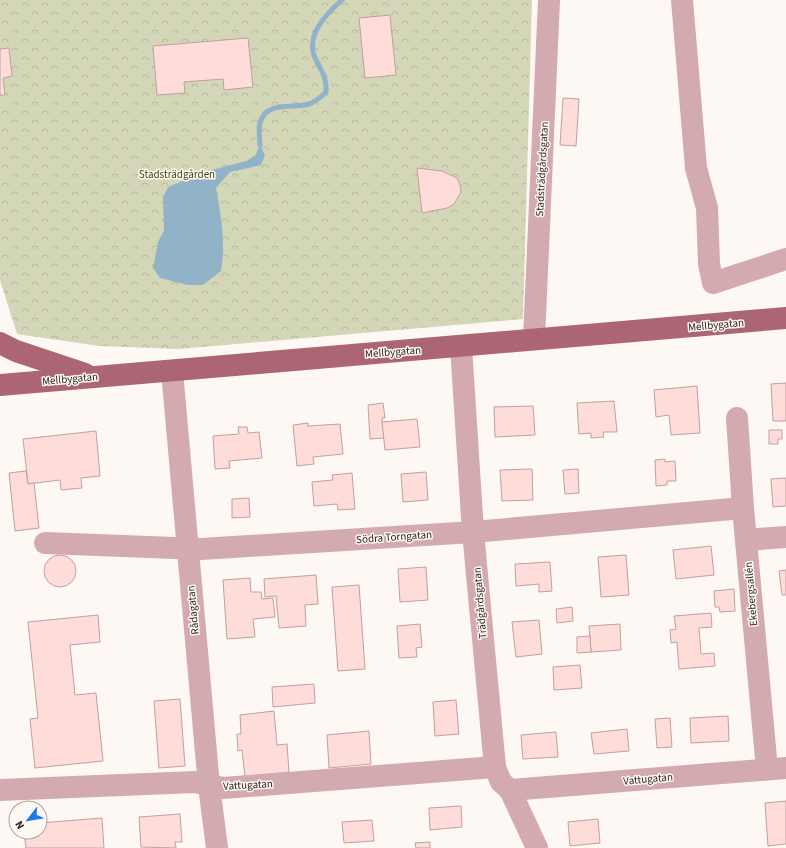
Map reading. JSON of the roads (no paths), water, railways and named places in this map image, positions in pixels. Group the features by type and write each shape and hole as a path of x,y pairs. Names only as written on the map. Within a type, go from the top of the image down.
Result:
{"main road":[{"name":"Mellbygatan","path":"0,385 786,318"},
{"path":"0,343 36,358 94,377"}],"street":[{"name":"Stadsträdgårdsgatan","path":"534,339 549,0"},
{"path":"682,0 696,168 707,208 709,264 713,283 786,259"},
{"name":"Trädgårdsgatan","path":"461,346 473,532 495,767 500,782 510,790 537,848"},
{"name":"Rådagatan","path":"172,371 209,786 217,848"},
{"name":"Ekebergsallén","path":"737,418 746,540 776,769"},
{"name":"Södra Torngatan","path":"45,543 187,549 473,532 743,508"},
{"path":"746,540 786,537"},
{"name":"Vattugatan","path":"0,790 195,782 223,788 495,767"},
{"name":"Vattugatan","path":"510,790 776,769"}],"water":[{"path":"260,145 265,155 261,165 230,172 216,188 223,240 221,271 203,285 188,285 160,278 153,268 158,242 164,230 163,197 168,187 204,172 246,161 255,156"}],"waterway":[{"path":"260,145 259,125 263,116 268,111 274,108 309,104 316,101 326,92 325,79 313,51 314,35 329,12 342,0"}],"park label":[{"name":"Stadsträdgården","path":"177,174"}]}
